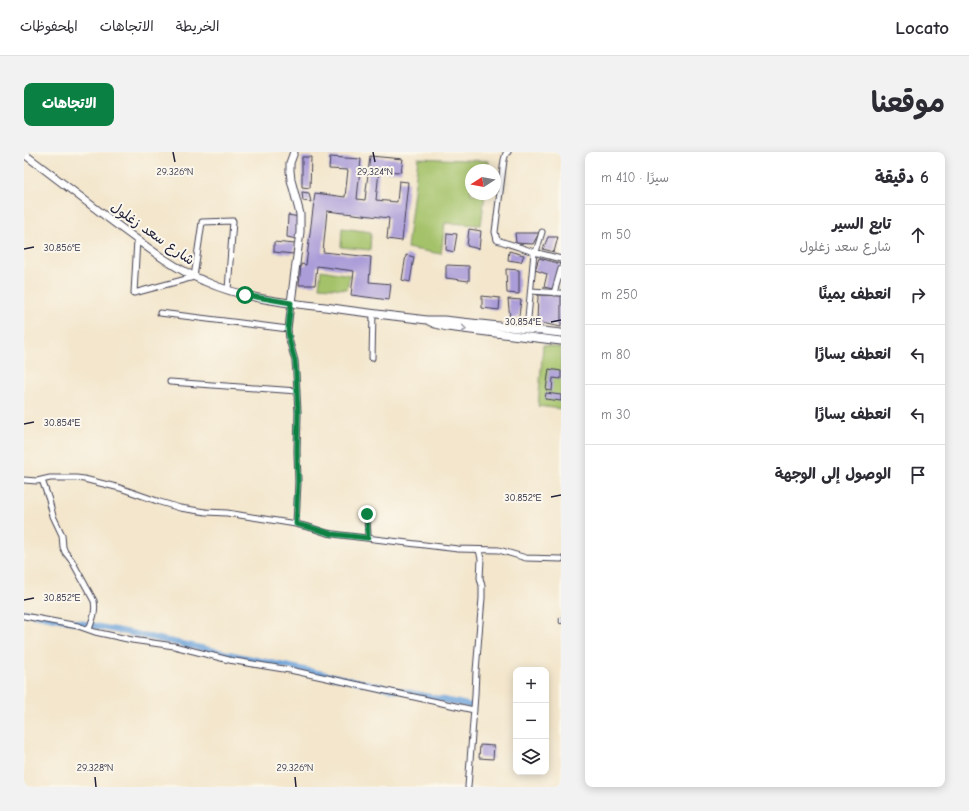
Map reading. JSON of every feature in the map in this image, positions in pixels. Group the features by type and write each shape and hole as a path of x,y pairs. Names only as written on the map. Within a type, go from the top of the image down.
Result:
{"main road":[{"path":"291,303 300,232 300,214 290,171 290,163 294,152"},
{"name":"شارع سعد زغلول","path":"24,154 137,240 172,264 194,277 228,290 245,295 291,303 427,320 444,320 561,333"},
{"name":"شارع سعد زغلول","path":"427,320 447,327 561,341"}],"street":[{"path":"508,152 506,153 504,160 496,236 497,240 561,259"},
{"path":"137,240 134,292 194,277 202,222 233,221 228,290"},
{"path":"527,329 535,252 542,232"},
{"path":"554,293 561,269"},
{"path":"531,291 561,293"},
{"path":"291,303 288,329 295,361 298,413 298,482 296,524"},
{"path":"160,313 288,329"},
{"path":"372,358 373,313"},
{"path":"170,382 297,391"},
{"path":"24,480 37,481 55,478 84,479 120,488 180,508 206,512 227,513 296,524 332,534 458,549 499,550 526,558 561,558"},
{"path":"42,480 53,516 62,534 63,547 94,601 95,607 90,628"},
{"path":"367,514 368,538"},
{"path":"468,787 482,598 480,578 481,559 479,550"},
{"path":"24,616 90,628 94,632 132,640 174,646 229,660 290,670 474,710"}],"green space":[{"path":"418,158 489,161 489,164 465,164 465,200 484,200 481,225 445,223 441,254 407,248"},
{"path":"342,228 371,232 370,250 341,247"},
{"path":"321,270 350,275 347,289 319,287"},
{"path":"543,345 561,348 561,409 538,406"}],"building":[{"path":"370,156 403,159 401,172 379,171 376,200 397,202 399,181 408,182 402,241 387,239 389,218 327,211 323,252 371,257 369,282 391,284 389,300 351,295 354,271 317,266 315,285 299,285 301,264 306,265 315,193 345,197 348,170 329,169 330,157 361,159 357,199 365,200"},
{"path":"302,157 311,157 310,188 302,187"},
{"path":"302,192 309,193 311,202 303,201"},
{"path":"288,215 299,217 297,239 287,237"},
{"path":"469,229 481,231 479,249 467,246"},
{"path":"447,233 457,234 454,252 446,250"},
{"path":"515,233 539,233 533,244 516,243"},
{"path":"548,237 558,237 554,252 543,249"},
{"path":"274,242 295,244 293,254 274,252"},
{"path":"509,251 524,255 521,262 508,260"},
{"path":"406,255 414,257 410,282 402,280"},
{"path":"539,258 561,264 553,289 544,287 547,274 535,270"},
{"path":"446,265 469,266 469,281 446,278"},
{"path":"506,269 519,270 519,294 507,293"},
{"path":"538,295 561,296 561,327 537,322"},
{"path":"482,296 500,298 499,310 482,308"},
{"path":"508,299 521,300 519,316 515,319 510,319"},
{"path":"549,369 561,371 561,379 553,378 552,391 546,390"},
{"path":"546,393 561,395 561,401 545,399"},
{"path":"480,745 494,746 493,759 479,758"}],"waterway":[{"path":"24,612 136,634 472,706"}],"route":[{"path":"245,295 291,303 288,329 295,361 298,413 298,504 296,524 332,534 368,538 367,514"}]}
